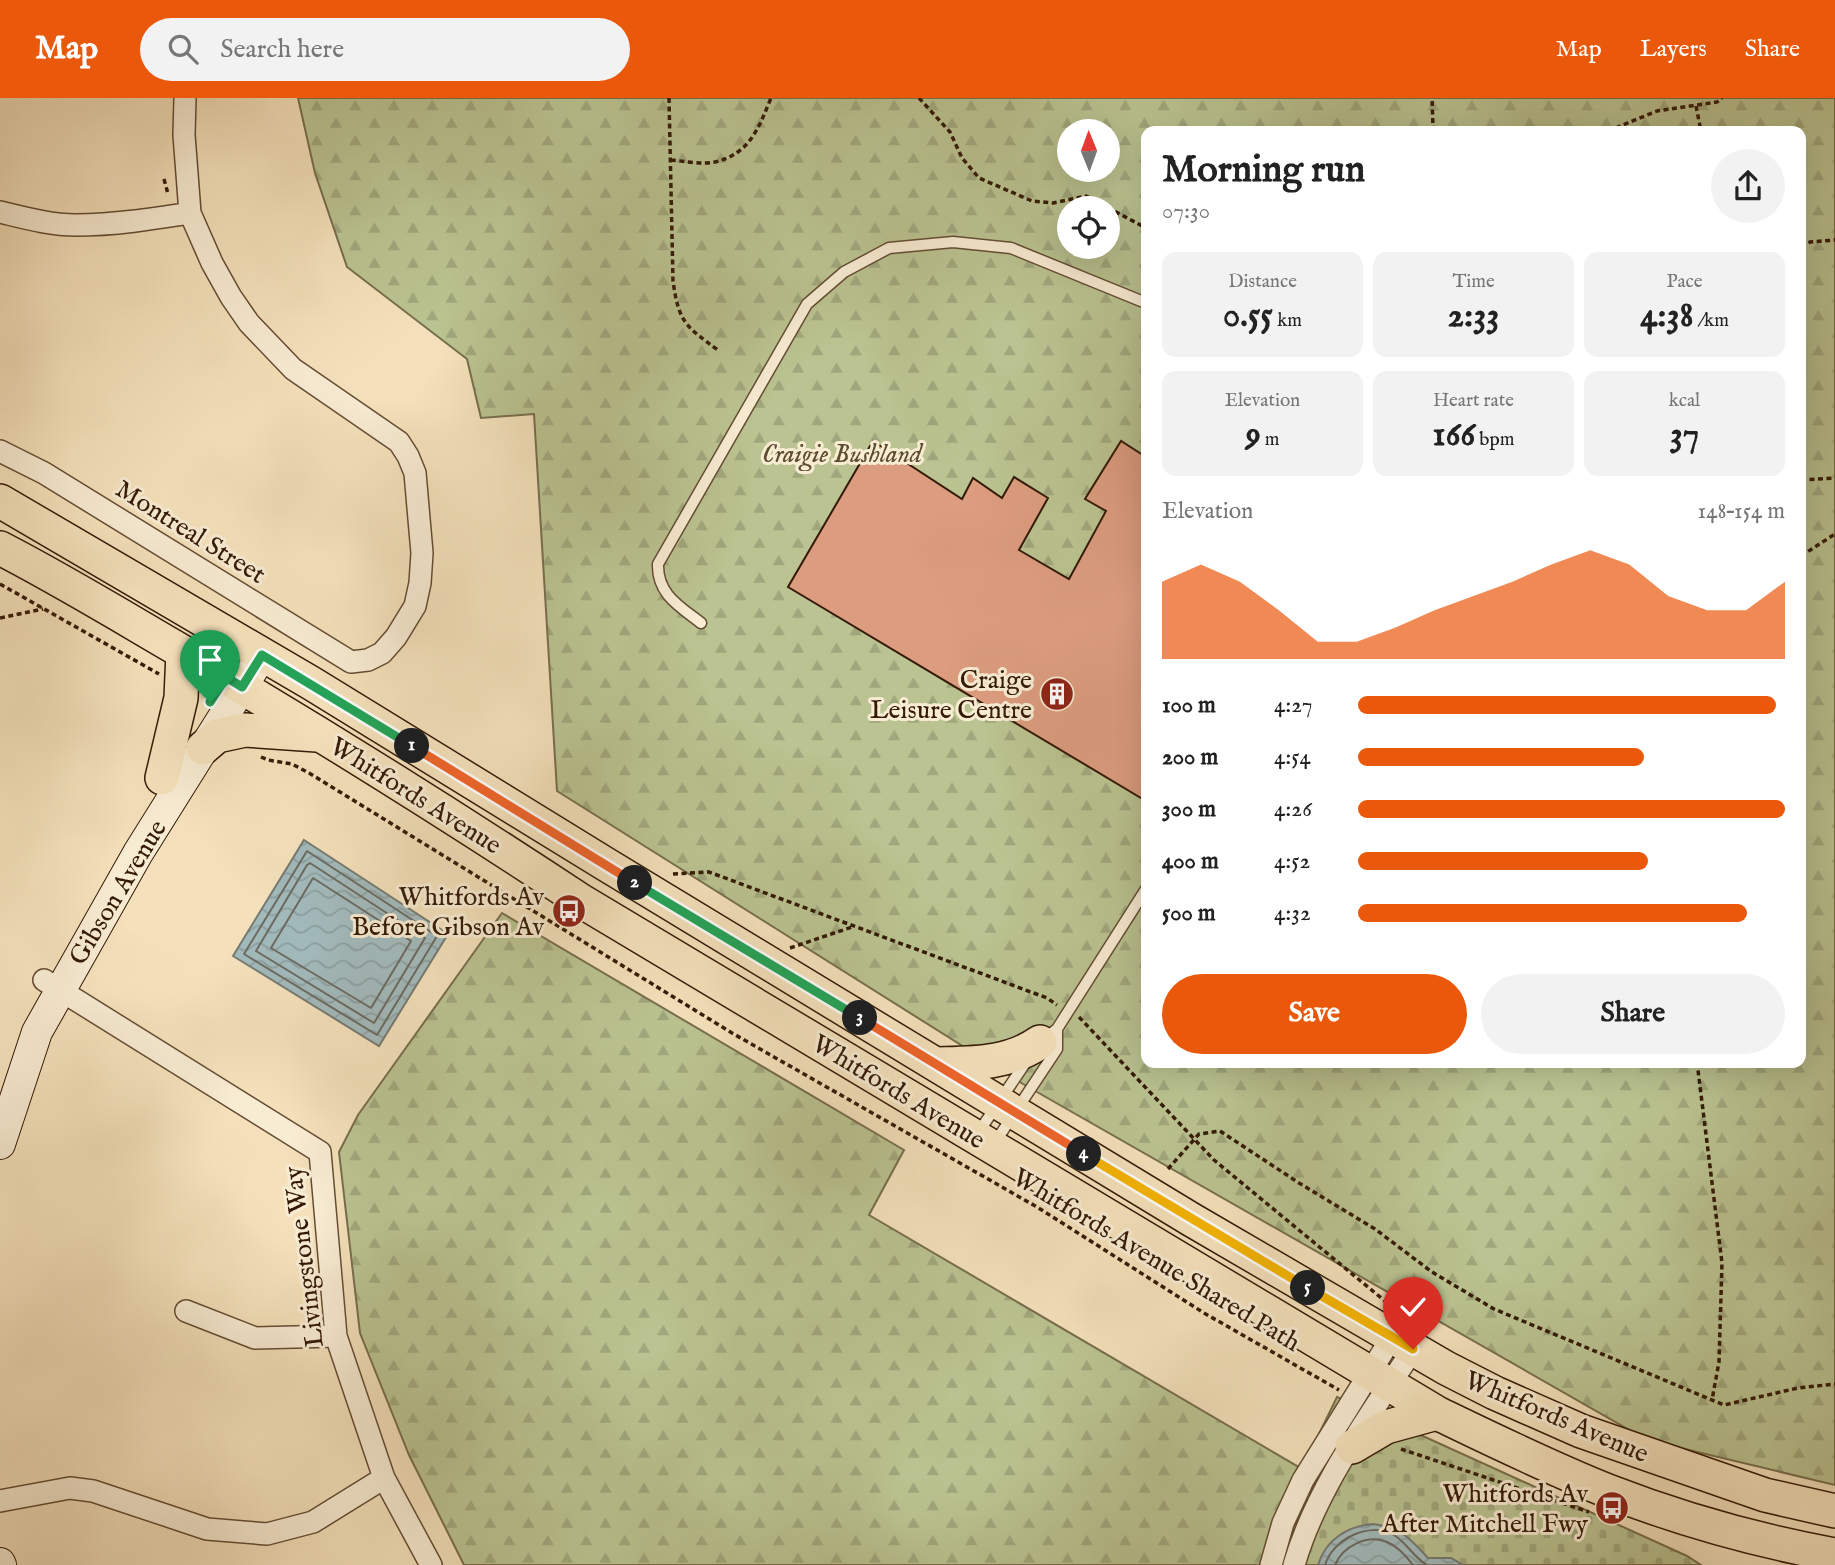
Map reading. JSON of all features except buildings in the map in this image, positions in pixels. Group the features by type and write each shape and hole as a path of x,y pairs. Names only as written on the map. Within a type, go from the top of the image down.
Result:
{"main road":[{"name":"Whitfords Avenue","path":"0,501 254,650 1192,1220 1399,1331 1495,1394 1581,1431 1765,1494 1835,1511"},
{"name":"Whitfords Avenue","path":"0,548 62,581 234,682 583,902 1437,1413 1522,1454 1609,1491 1685,1517 1835,1555"},
{"name":"Gibson Avenue","path":"0,1144 52,985 162,778 234,682 254,650"},
{"path":"162,778 181,698 183,652"},
{"name":"Gibson Avenue","path":"0,1084 26,1012 52,985 120,884 203,748 234,682"},
{"path":"203,748 217,736 245,730 323,736"},
{"path":"937,1064 985,1062 1007,1058 1027,1051 1048,1036"},
{"path":"1352,1447 1386,1427 1437,1413"}],"street":[{"path":"0,212 73,225 122,223 181,214 185,98"},
{"name":"Montreal Street","path":"0,451 44,473 351,662 368,660 382,653 396,637 415,606 422,553 415,473 408,456 399,442 293,369 249,323 181,214"},
{"name":"Livingstone Way","path":"52,985 320,1152 336,1336 384,1478 431,1565"},
{"path":"186,1311 255,1338 336,1336"},
{"path":"1294,1565 1303,1533 1324,1490 1352,1447 1399,1331"},
{"path":"1271,1565 1283,1523 1303,1480 1380,1380"},
{"path":"0,1501 70,1488 82,1489 207,1529 267,1534 313,1522 384,1478"}],"lane":[{"path":"701,623 675,603 665,591 657,580 658,564 807,304 844,272 889,248 953,242 1011,248 1141,301"},
{"path":"984,1142 1007,1108 1048,1036 1068,1011 1141,897"},
{"path":"984,1142 1007,1108 1057,1049 1048,1036"}],"path":[{"path":"669,98 673,282 676,303 686,327 719,351"},
{"path":"671,160 714,163 740,152 756,134 771,98"},
{"path":"919,98 950,132 962,158 979,178 1031,201 1053,203 1086,196 1141,225"},
{"path":"1432,98 1432,126"},
{"path":"1620,126 1657,111 1717,102 1722,98"},
{"path":"1696,105 1700,126"},
{"path":"164,179 181,214"},
{"path":"1806,245 1835,240"},
{"path":"1806,480 1835,478"},
{"path":"1806,553 1835,534"},
{"path":"0,584 156,672"},
{"path":"0,618 45,609"},
{"name":"Whitfords Avenue Shared Path","path":"268,760 292,764 309,773 732,1034 1037,1207 1203,1313 1338,1390"},
{"path":"670,873 679,876 709,872 1047,998 1078,1016 1214,1160 1399,1331"},
{"path":"787,950 853,926"},
{"path":"1698,1068 1722,1263 1719,1362 1712,1400"},
{"path":"1167,1168 1199,1134 1220,1131 1298,1183 1376,1228 1432,1272 1493,1309 1724,1405 1798,1388 1835,1384"},
{"path":"1395,1447 1599,1516"}],"green space":[{"name":"Craigie Bushland","path":"298,98 1835,98 1835,1485 1647,1440 1023,1084 557,791 534,414 481,418 467,359 347,267 315,173"},
{"path":"502,913 904,1150 869,1215 1302,1469 1262,1565 464,1565 409,1455 360,1333 339,1152 358,1115"},
{"path":"1337,1397 1687,1556 1701,1565 1262,1565 1271,1532"}],"water":[{"path":"304,840 448,934 379,1046 233,956"},
{"path":"1373,1524 1398,1531 1428,1558 1451,1558 1463,1565 1318,1565 1332,1541 1347,1531"}],"place":[{"name":"Craige Leisure Centre","path":"1057,694"},
{"name":"Whitfords Av Before Gibson Av","path":"569,911"},
{"name":"Whitfords Av After Mitchell Fwy","path":"1612,1508"}],"route":[{"path":"210,702 226,677 242,687 262,655 1192,1220 1413,1349"}]}
